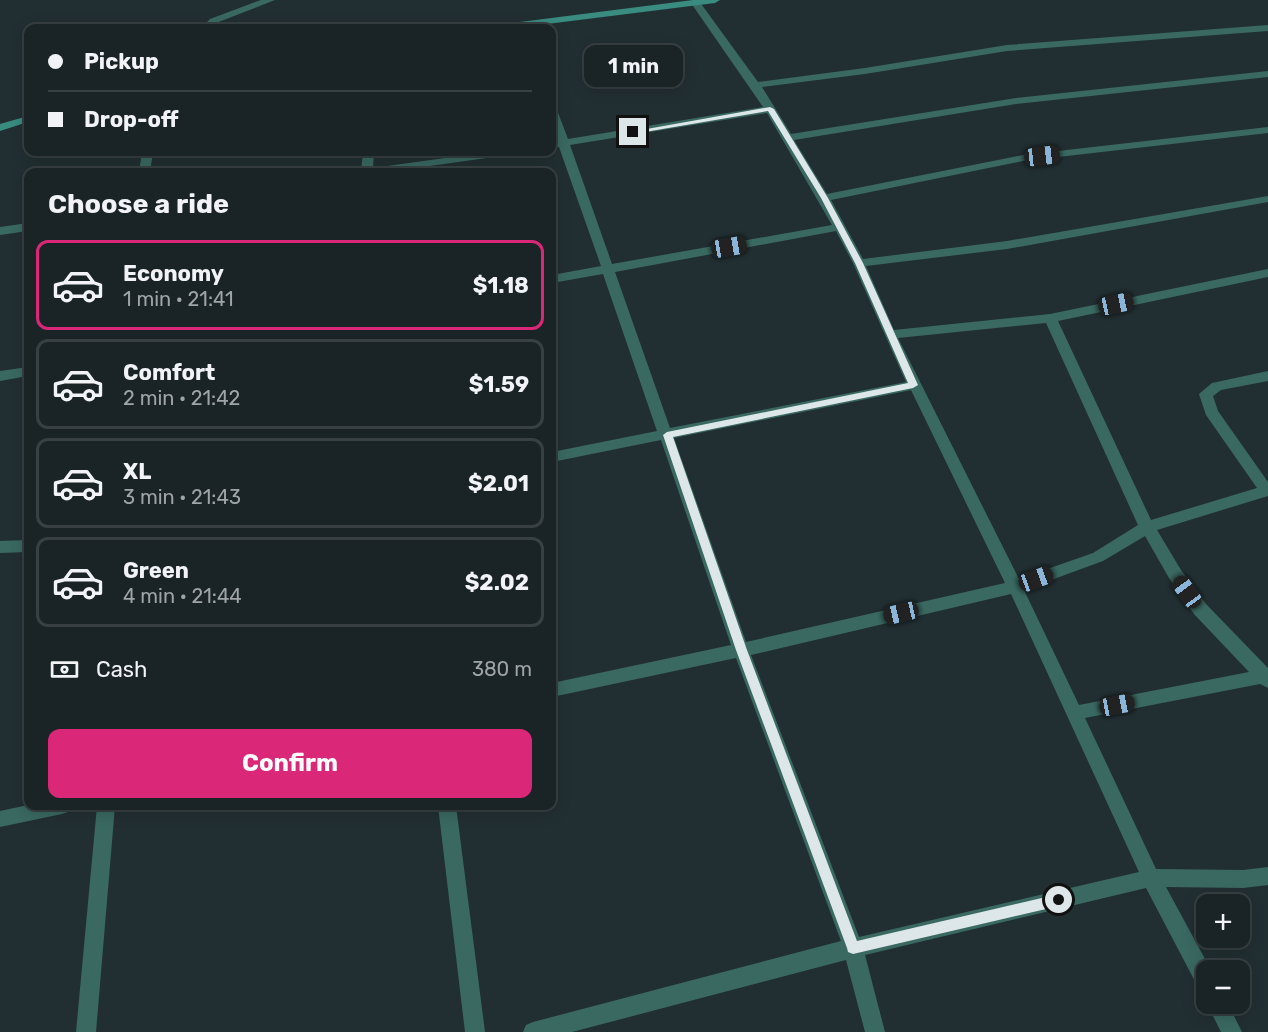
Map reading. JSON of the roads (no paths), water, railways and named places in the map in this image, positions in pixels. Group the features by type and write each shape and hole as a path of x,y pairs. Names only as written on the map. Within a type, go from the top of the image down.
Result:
{"main road":[{"path":"543,24 715,0"},
{"path":"0,128 24,120"}],"street":[{"path":"210,24 270,0"},
{"path":"696,3 755,85 825,198 859,263 913,385 1015,587 1151,878 1196,963"},
{"path":"755,85 1007,48 1268,28"},
{"path":"788,138 1016,101 1268,74"},
{"path":"770,109 558,144 609,270 741,650 853,948 875,1032"},
{"path":"825,198 1023,158 1268,130"},
{"path":"394,168 480,156"},
{"path":"859,263 1007,245 1268,199"},
{"path":"556,278 839,227"},
{"path":"0,231 24,228"},
{"path":"890,335 1050,318 1268,273"},
{"path":"1050,318 1147,527 1175,574 1200,609 1267,677"},
{"path":"0,375 24,372"},
{"path":"556,689 741,650 1015,587 1098,557 1147,527 1267,490 1211,412 1206,394 1217,386 1268,376"},
{"path":"556,456 913,385"},
{"path":"0,548 24,546"},
{"path":"1075,713 1267,677"},
{"path":"0,819 43,810"},
{"path":"86,1032 106,810"},
{"path":"448,810 476,1032"},
{"path":"533,1032 853,948 1151,878 1243,879 1268,876"},
{"path":"1222,1014 1232,1032"}]}
